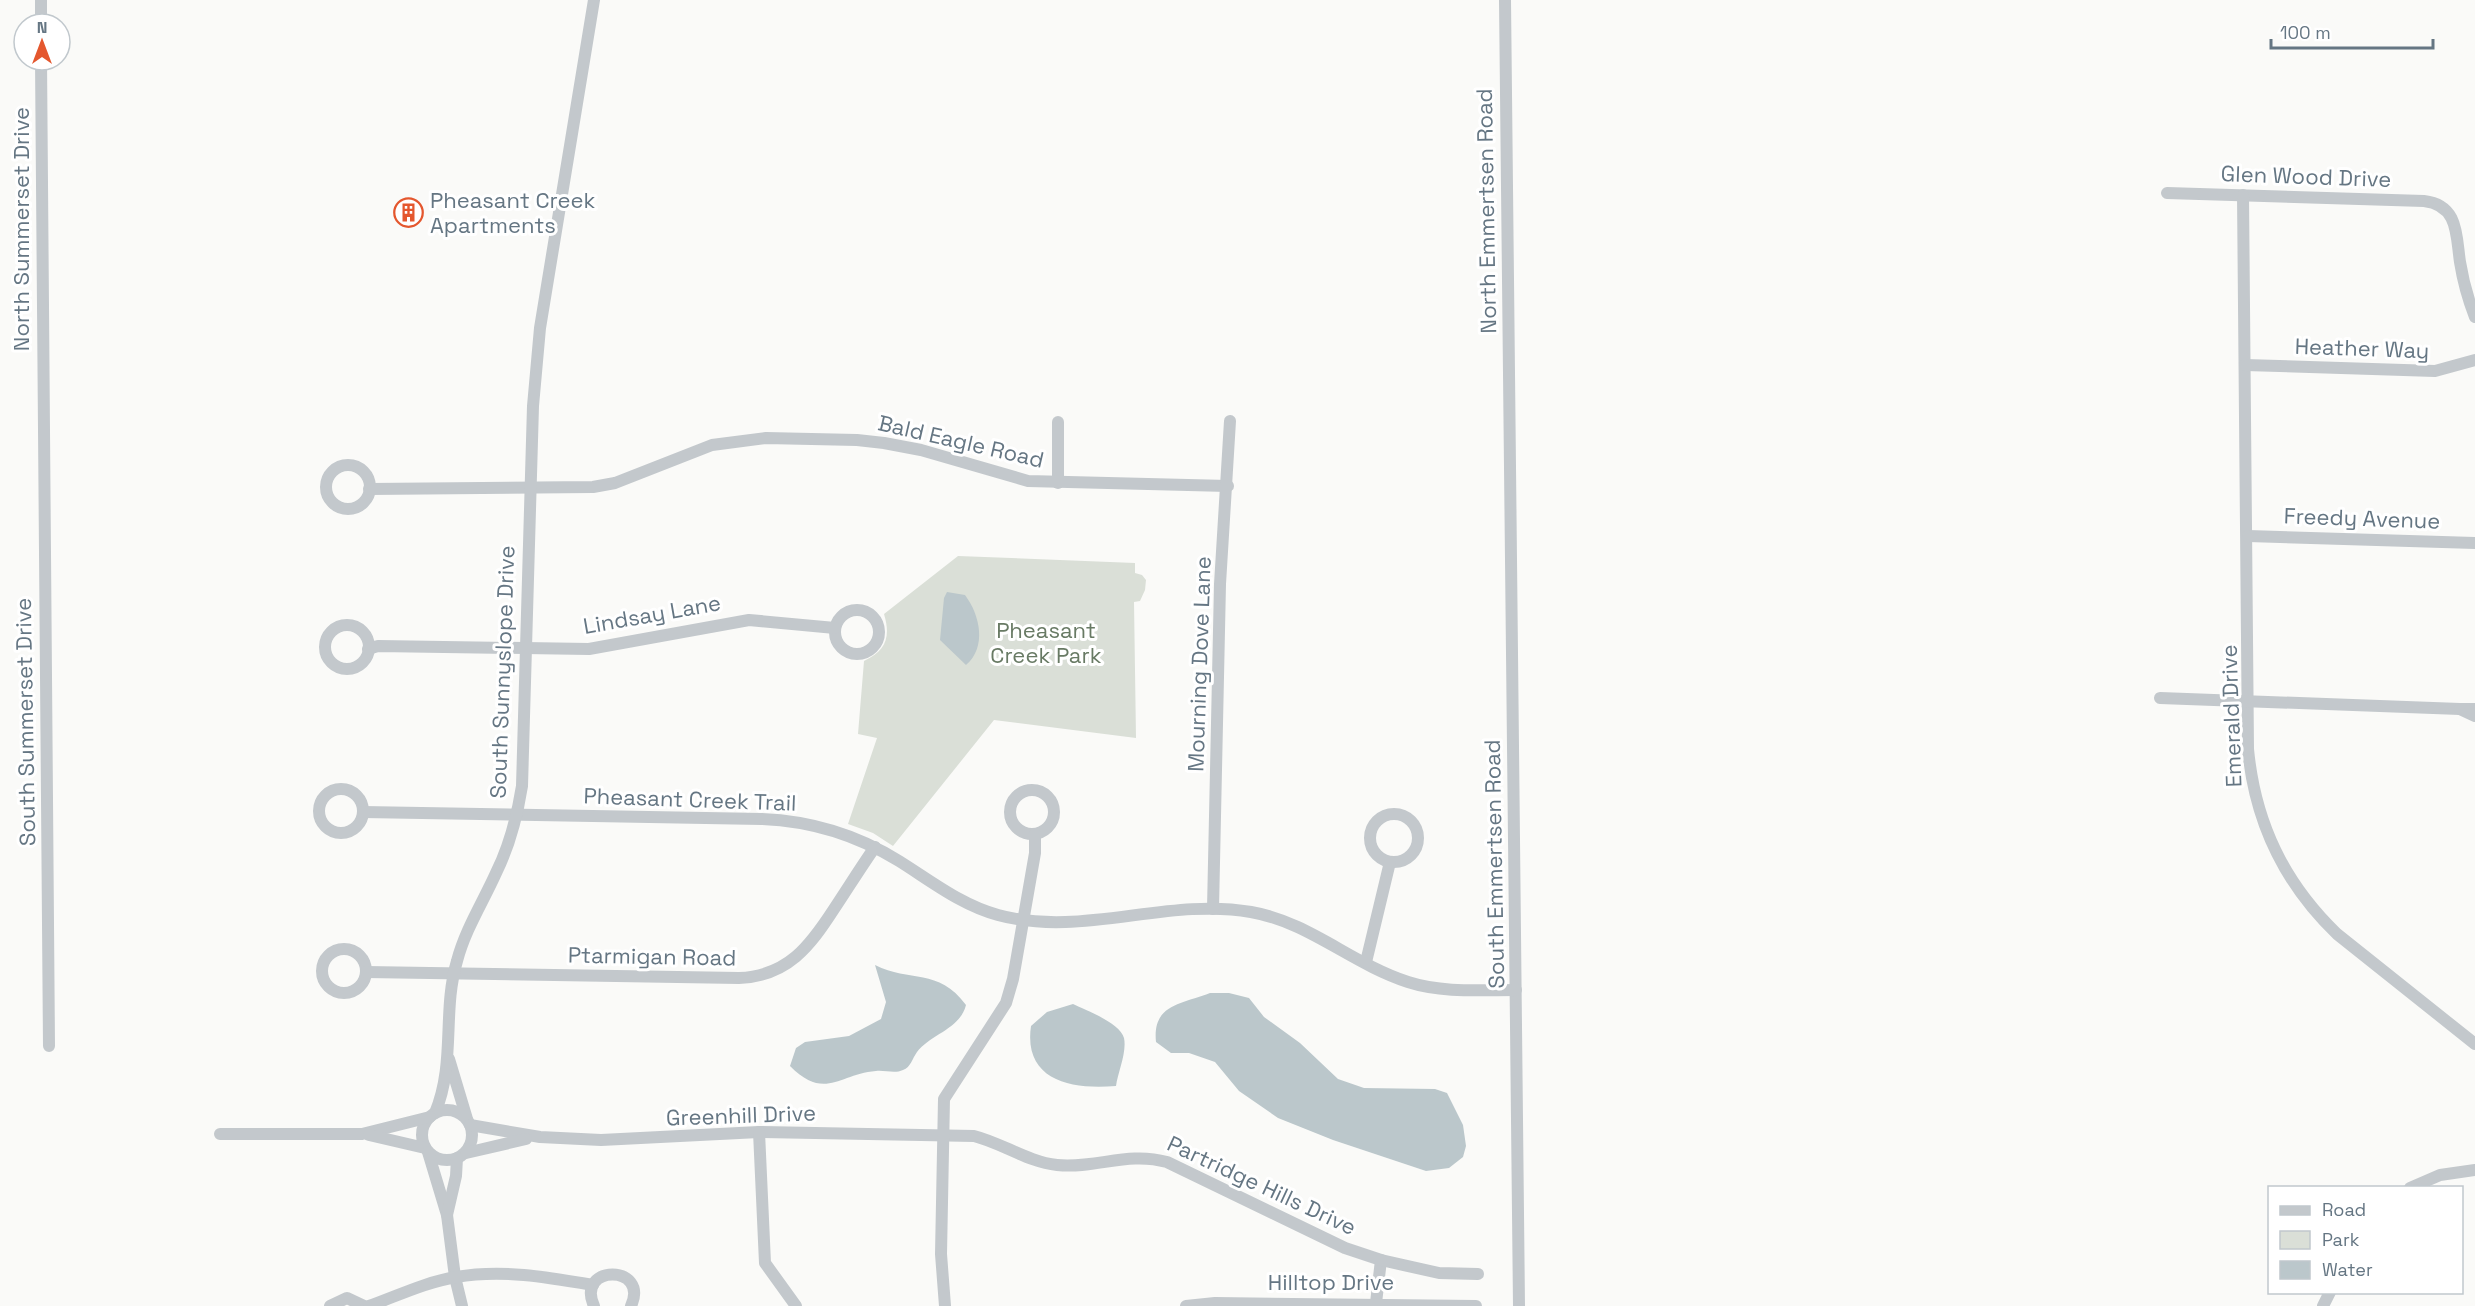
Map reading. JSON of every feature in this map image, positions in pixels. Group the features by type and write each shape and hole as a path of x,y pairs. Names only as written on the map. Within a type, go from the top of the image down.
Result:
{"street":[{"name":"South Sunnyslope Drive","path":"433,1115 449,1059 453,974 463,941 498,871 518,815 524,761 529,490 540,328 594,0"},
{"name":"North Emmertsen Road","path":"1504,0 1510,422"},
{"name":"North Summerset Drive","path":"41,72 43,398"},
{"name":"Glen Wood Drive","path":"2168,193 2424,201 2442,207 2453,219 2457,228 2464,285 2475,317"},
{"name":"Emerald Drive","path":"2243,195 2248,536 2248,749 2257,805 2267,836 2286,875 2316,914 2337,934 2475,1044"},
{"name":"Heather Way","path":"2245,365 2435,371 2449,370 2475,360"},
{"name":"South Summerset Drive","path":"43,398 49,1046"},
{"name":"Mourning Dove Lane","path":"1213,909 1220,584 1228,486 1230,421"},
{"path":"1058,422 1058,483"},
{"name":"South Emmertsen Road","path":"1510,422 1519,1306"},
{"name":"Bald Eagle Road","path":"369,489 529,490 611,484 712,445 766,438 884,443 921,450 1028,481 1228,486"},
{"name":"Freedy Avenue","path":"2248,536 2475,543"},
{"name":"Lindsay Lane","path":"368,648 378,646 526,650 615,646 706,625 748,620 835,628"},
{"path":"2160,698 2475,709"},
{"path":"2460,709 2475,716"},
{"name":"Pheasant Creek Trail","path":"363,812 783,820 837,831 874,847 955,897 995,914 1023,921 1069,923 1213,909 1251,912 1304,928 1390,975 1426,986 1516,990"},
{"path":"1395,813 1410,819 1418,832 1418,840 1411,855 1398,862 1390,862 1376,854 1369,839 1370,831 1379,818 1395,813"},
{"path":"945,1306 941,1254 944,1099 1006,1003 1035,853 1035,834"},
{"name":"Ptarmigan Road","path":"366,972 739,978 763,975 787,965 807,948 874,847"},
{"path":"1366,962 1390,862"},
{"name":"South Sunnyslope Drive","path":"449,1059 469,1122"},
{"path":"362,1134 449,1110 469,1122 472,1140 462,1156 447,1215"},
{"path":"433,1115 422,1135 447,1215 455,1277 462,1306"},
{"name":"Greenhill Drive","path":"469,1122 540,1137"},
{"path":"759,1132 765,1263 796,1306"},
{"name":"Greenhill Drive","path":"462,1156 499,1143 540,1137 645,1140 759,1132 943,1135"},
{"path":"220,1134 362,1134 427,1150 440,1160 462,1156"},
{"name":"Partridge Hills Drive","path":"943,1135 974,1136 1002,1144 1031,1159 1056,1165 1079,1166 1145,1156 1167,1161 1345,1248 1381,1260 1439,1273 1478,1274"},
{"path":"2415,1186 2440,1175 2475,1170"},
{"path":"1376,1303 1381,1260"},
{"path":"369,1306 455,1277 514,1274 592,1285"},
{"path":"594,1306 590,1293 592,1285 602,1276 622,1275 634,1291 631,1306"},
{"path":"330,1306 347,1298 364,1306"},
{"name":"Hilltop Drive","path":"1186,1306 1215,1303 1376,1303 1476,1306"}],"green space":[{"name":"Pheasant Creek Park","path":"958,556 1135,563 1135,573 1142,575 1146,580 1140,601 1134,602 1136,738 994,720 893,846 873,833 848,824 877,738 858,734 864,661 877,653 885,642 887,630 884,614"}],"water":[{"path":"947,592 965,595 977,621 979,640 977,649 973,658 966,665 940,640 944,598"},
{"path":"875,965 945,985 966,1005 963,1013 952,1026 923,1046 906,1069 897,1072 863,1073 823,1084 802,1076 790,1066 796,1048 805,1042 849,1036 881,1019 886,1002"},
{"path":"1210,993 1229,993 1249,998 1264,1017 1300,1043 1338,1079 1364,1088 1435,1089 1447,1093 1463,1125 1466,1146 1463,1157 1449,1168 1426,1171 1333,1140 1278,1118 1239,1091 1215,1062 1189,1053 1171,1053 1156,1042 1156,1029 1164,1013 1180,1003"},
{"path":"1073,1004 1102,1018 1121,1032 1125,1044 1116,1086 1083,1086 1068,1083 1054,1078 1043,1070 1035,1059 1031,1045 1031,1026 1047,1012"}],"place":[{"name":"Pheasant Creek Apartments","path":"409,213"}]}
